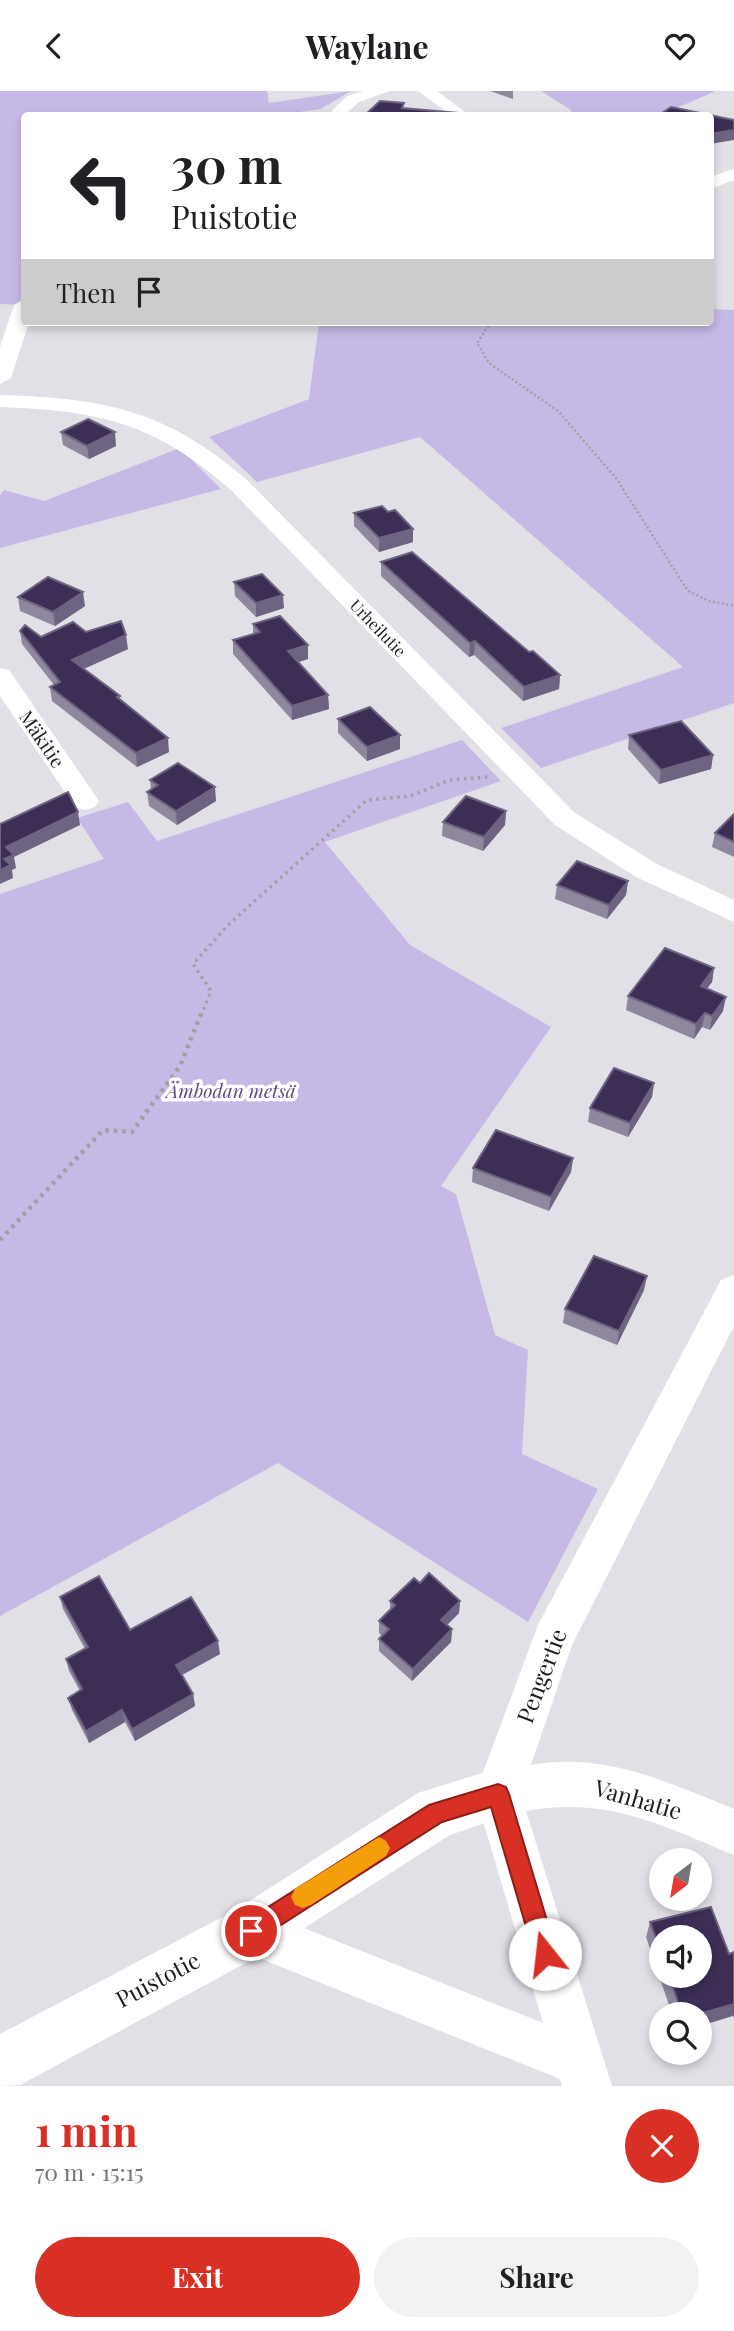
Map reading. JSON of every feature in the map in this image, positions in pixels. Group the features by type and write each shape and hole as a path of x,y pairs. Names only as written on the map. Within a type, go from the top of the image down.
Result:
{"street":[{"path":"339,112 354,99 382,91"},
{"path":"426,91 457,112"},
{"path":"714,182 734,174"},
{"path":"0,378 21,314"},
{"name":"Urheilutie","path":"0,401 74,404 111,411 144,420 192,444 239,485 565,819 604,847 651,874 734,912"},
{"name":"Mäkitie","path":"0,676 85,801"},
{"name":"Pengertie","path":"498,1794 553,1639 734,1290"},
{"name":"Vanhatie","path":"498,1794 551,1784 600,1785 657,1801 734,1832"},
{"path":"498,1794 582,2073"},
{"name":"Puistotie","path":"0,2065 251,1931 437,1812 498,1794"},
{"path":"251,1931 582,2073"}],"path":[{"path":"488,326 477,344 489,362 558,411 616,478 656,545 688,591 709,601 734,606"},
{"path":"0,1240 103,1130 132,1132 180,1066 211,991 193,964 228,925 301,857 367,800 411,796 449,780 520,775"}],"green space":[{"path":"0,91 267,91 269,103 351,91 321,109 300,112 21,112 21,305 0,304"},
{"path":"541,91 716,91 667,112 571,110"},
{"path":"714,309 734,310 734,703 541,768 501,728 683,667 420,437 257,482 209,437 309,399 318,326 714,326"},
{"path":"180,448 221,489 0,548 0,495 4,490 44,501"},
{"name":"Ämbodan metsä","path":"462,740 501,781 325,842 410,945 551,1027 441,1186 456,1194 495,1335 528,1350 522,1454 598,1489 528,1622 278,1463 0,1616 0,894 104,859 77,818 128,802 157,841"}],"building":[{"path":"380,101 404,103 402,108 448,112 368,112"},
{"path":"671,107 695,112 664,112"},
{"path":"714,116 734,120 734,130 714,133"},
{"path":"88,419 115,432 87,446 61,432"},
{"path":"382,506 388,512 395,510 413,529 379,538 354,513"},
{"path":"412,552 529,652 533,651 560,675 524,687 475,641 470,643 381,562"},
{"path":"262,574 283,595 256,603 234,582"},
{"path":"48,577 83,592 53,612 18,597"},
{"path":"280,616 308,645 288,651 328,695 292,706 233,640 260,632 253,624"},
{"path":"121,621 126,635 72,660 120,696 117,697 168,738 136,753 50,687 60,682 20,631 25,625 41,637 73,622 86,632"},
{"path":"370,707 400,735 367,747 338,719"},
{"path":"681,721 713,755 661,770 629,735"},
{"path":"178,763 215,787 176,811 147,792 158,785 150,780"},
{"path":"68,792 78,812 6,847 14,855 4,859 11,865 0,870 0,824"},
{"path":"466,796 506,811 484,837 443,822"},
{"path":"734,814 734,842 715,833"},
{"path":"577,861 628,881 609,905 557,885"},
{"path":"665,948 714,968 701,986 726,997 712,1016 705,1013 696,1024 628,996"},
{"path":"614,1068 654,1083 630,1123 590,1108"},
{"path":"496,1130 573,1158 551,1197 473,1168"},
{"path":"594,1256 647,1276 619,1331 565,1309"},
{"path":"429,1573 460,1601 441,1620 452,1629 413,1669 379,1639 389,1629 379,1621 395,1605 390,1601 414,1578 420,1583"},
{"path":"99,1576 130,1630 191,1597 218,1641 176,1665 193,1694 132,1729 122,1710 86,1731 68,1698 82,1689 66,1659 88,1647 60,1597"},
{"path":"712,1910 729,1954 734,1952 734,2004 712,2010 712,2002 678,2002 673,1988 712,1988 712,1925 651,1925 650,1922"}],"slow traffic":[{"path":"303,1897 379,1848"}],"route":[{"path":"251,1931 437,1812 498,1794 545,1954"}]}
